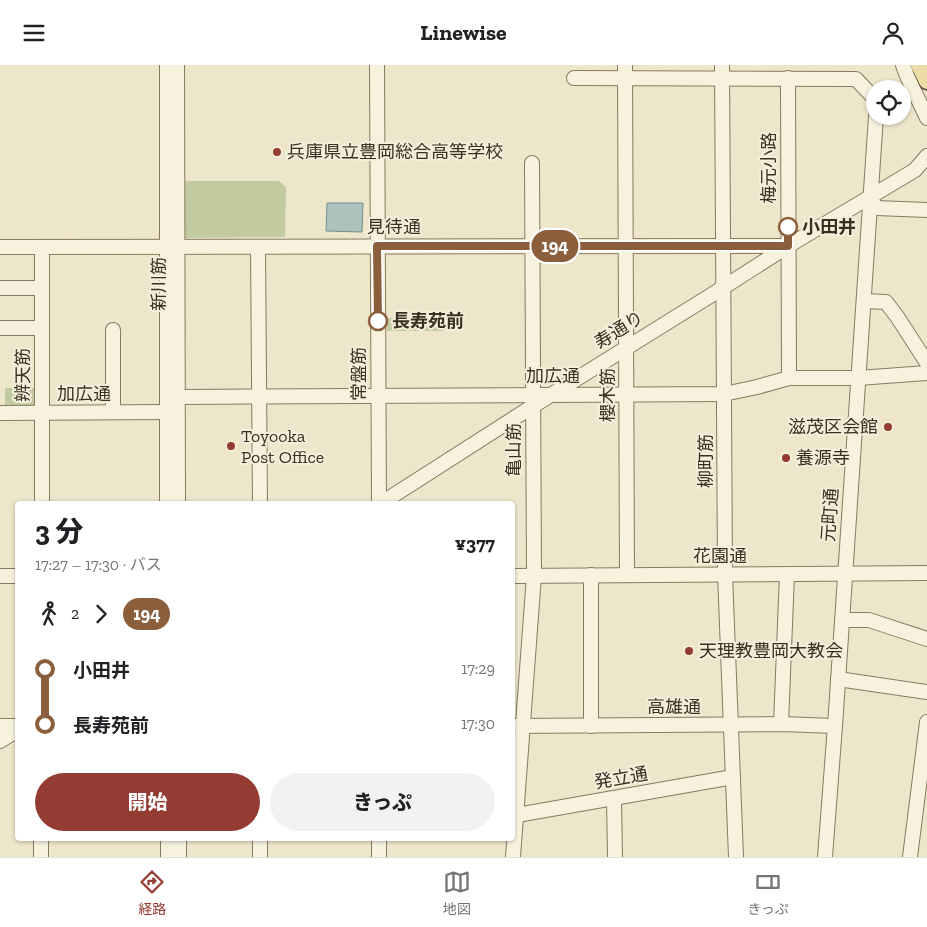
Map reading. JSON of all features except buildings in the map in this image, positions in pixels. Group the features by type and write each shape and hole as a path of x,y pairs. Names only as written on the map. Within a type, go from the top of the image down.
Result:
{"main road":[{"path":"919,65 927,81"}],"street":[{"name":"新川筋","path":"167,65 178,397 178,501"},
{"name":"新川筋","path":"167,501 167,412 177,65"},
{"name":"常盤筋","path":"377,65 379,501"},
{"path":"903,65 927,117"},
{"path":"574,78 626,72 722,72 788,78 856,79 866,90"},
{"name":"櫻木筋","path":"626,72 627,575"},
{"name":"柳町筋","path":"722,72 725,574 736,857"},
{"name":"梅元小路","path":"788,78 789,378"},
{"name":"元町通","path":"825,857 858,377 875,194 876,125"},
{"name":"寿通り","path":"383,501 533,400 552,394 788,246 921,168 927,156"},
{"name":"亀山筋","path":"515,836 518,726 534,576 532,163"},
{"path":"875,194 876,208 927,210"},
{"name":"見待通","path":"0,247 788,246"},
{"name":"辨天筋","path":"42,247 42,501"},
{"path":"258,247 260,501"},
{"path":"0,288 42,288"},
{"path":"864,301 886,302 927,363"},
{"path":"0,329 42,328"},
{"path":"112,330 113,412"},
{"name":"加広通","path":"552,394 724,394 789,378 927,373"},
{"name":"加広通","path":"178,397 378,395 533,400"},
{"name":"加広通","path":"0,413 167,412"},
{"name":"花園通","path":"515,576 927,573"},
{"path":"781,724 787,574"},
{"path":"591,575 591,726"},
{"path":"0,576 15,576"},
{"path":"842,620 869,620 927,639"},
{"path":"838,679 927,692"},
{"path":"910,857 927,722"},
{"name":"高雄通","path":"518,726 781,724 835,726"},
{"path":"0,726 15,726"},
{"path":"0,741 15,732"},
{"name":"発立通","path":"517,815 733,777"},
{"path":"614,799 615,857"},
{"path":"41,841 41,857"},
{"path":"168,841 168,857"},
{"path":"179,841 180,857"},
{"path":"260,841 260,857"},
{"path":"379,841 379,857"},
{"name":"亀山筋","path":"513,857 515,841"}],"green space":[{"path":"181,181 279,181 286,187 285,237 182,238"},
{"path":"434,313 444,313 444,331 387,331 387,318 433,318"},
{"path":"5,388 36,388 36,404 32,408 32,406 5,406"}],"water":[{"path":"327,203 363,203 362,232 326,231"}],"bus line":[{"name":"194","path":"378,321 377,246 788,246 788,227"}],"place":[{"name":"兵庫県立豊岡総合高等学校","path":"277,152"},
{"name":"小田井","path":"788,227"},
{"name":"長寿苑前","path":"378,321"},
{"name":"滋茂区会館","path":"888,427"},
{"name":"Toyooka Post Office","path":"231,446"},
{"name":"養源寺","path":"786,458"},
{"name":"天理教豊岡大教会","path":"689,651"}]}
